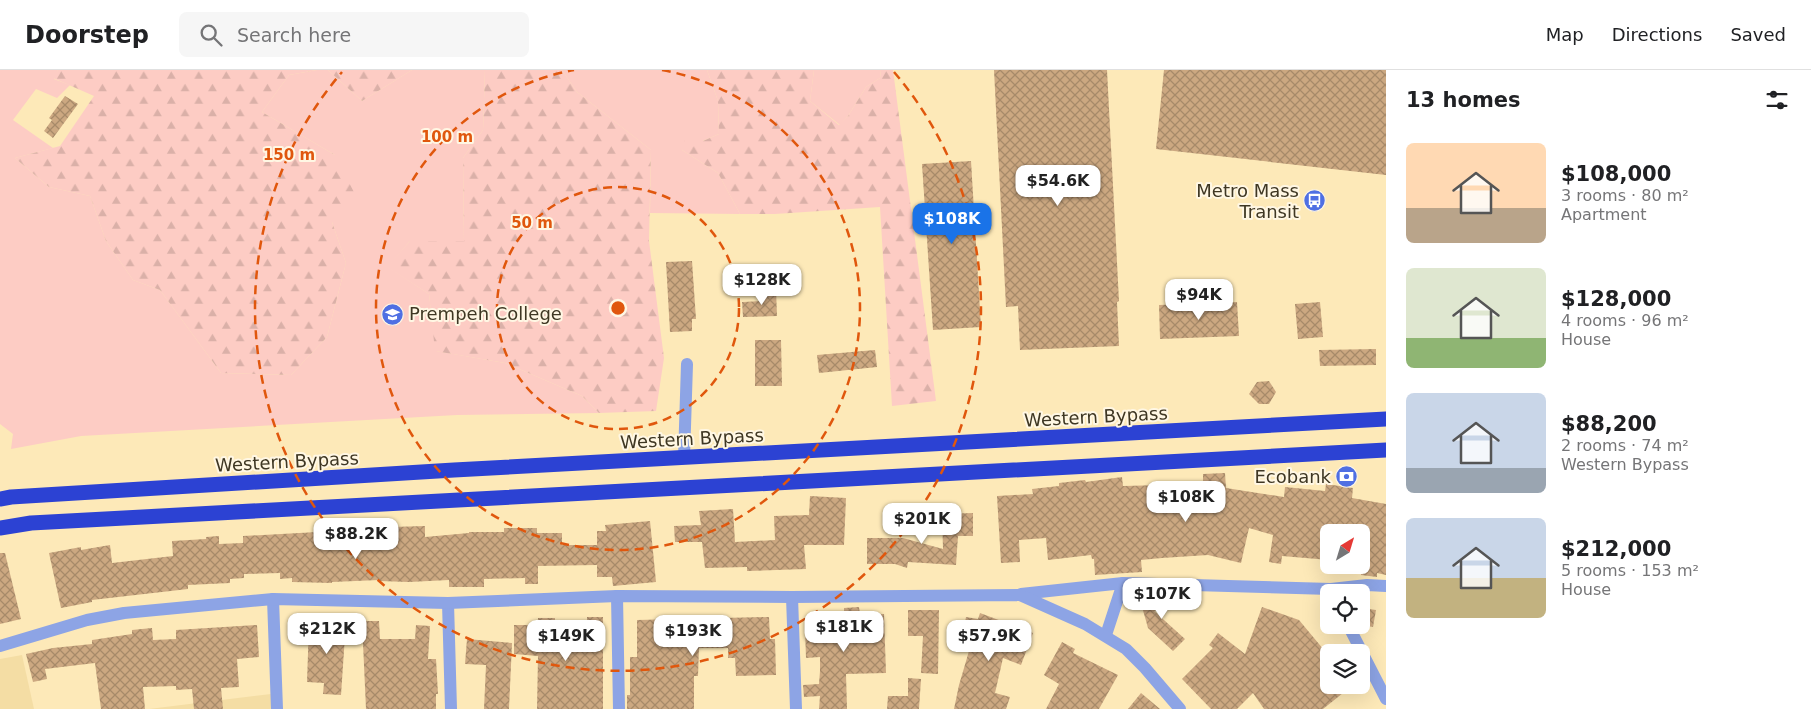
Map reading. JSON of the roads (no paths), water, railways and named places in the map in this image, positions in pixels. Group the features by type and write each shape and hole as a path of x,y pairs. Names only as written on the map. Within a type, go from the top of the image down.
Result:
{"highway":[{"name":"Western Bypass","path":"0,499 454,470 1386,419"},
{"path":"0,528 31,523 1386,450"}],"street":[{"path":"684,458 688,364"},
{"path":"0,646 87,620 124,613 273,599 448,602 616,596 792,597 1020,594 1124,584 1320,591"},
{"path":"1106,635 1124,584"},
{"path":"1370,585 1386,586"},
{"path":"1020,594 1085,624 1106,635 1126,649 1146,668 1180,709"},
{"path":"616,596 619,709"},
{"path":"792,597 796,709"},
{"path":"273,599 277,709"},
{"path":"448,602 451,709"},
{"path":"1353,634 1386,699"}],"place":[{"name":"Metro Mass Transit","path":"1315,201"},
{"name":"Prempeh College","path":"393,314"},
{"name":"Ecobank","path":"1347,477"}]}
